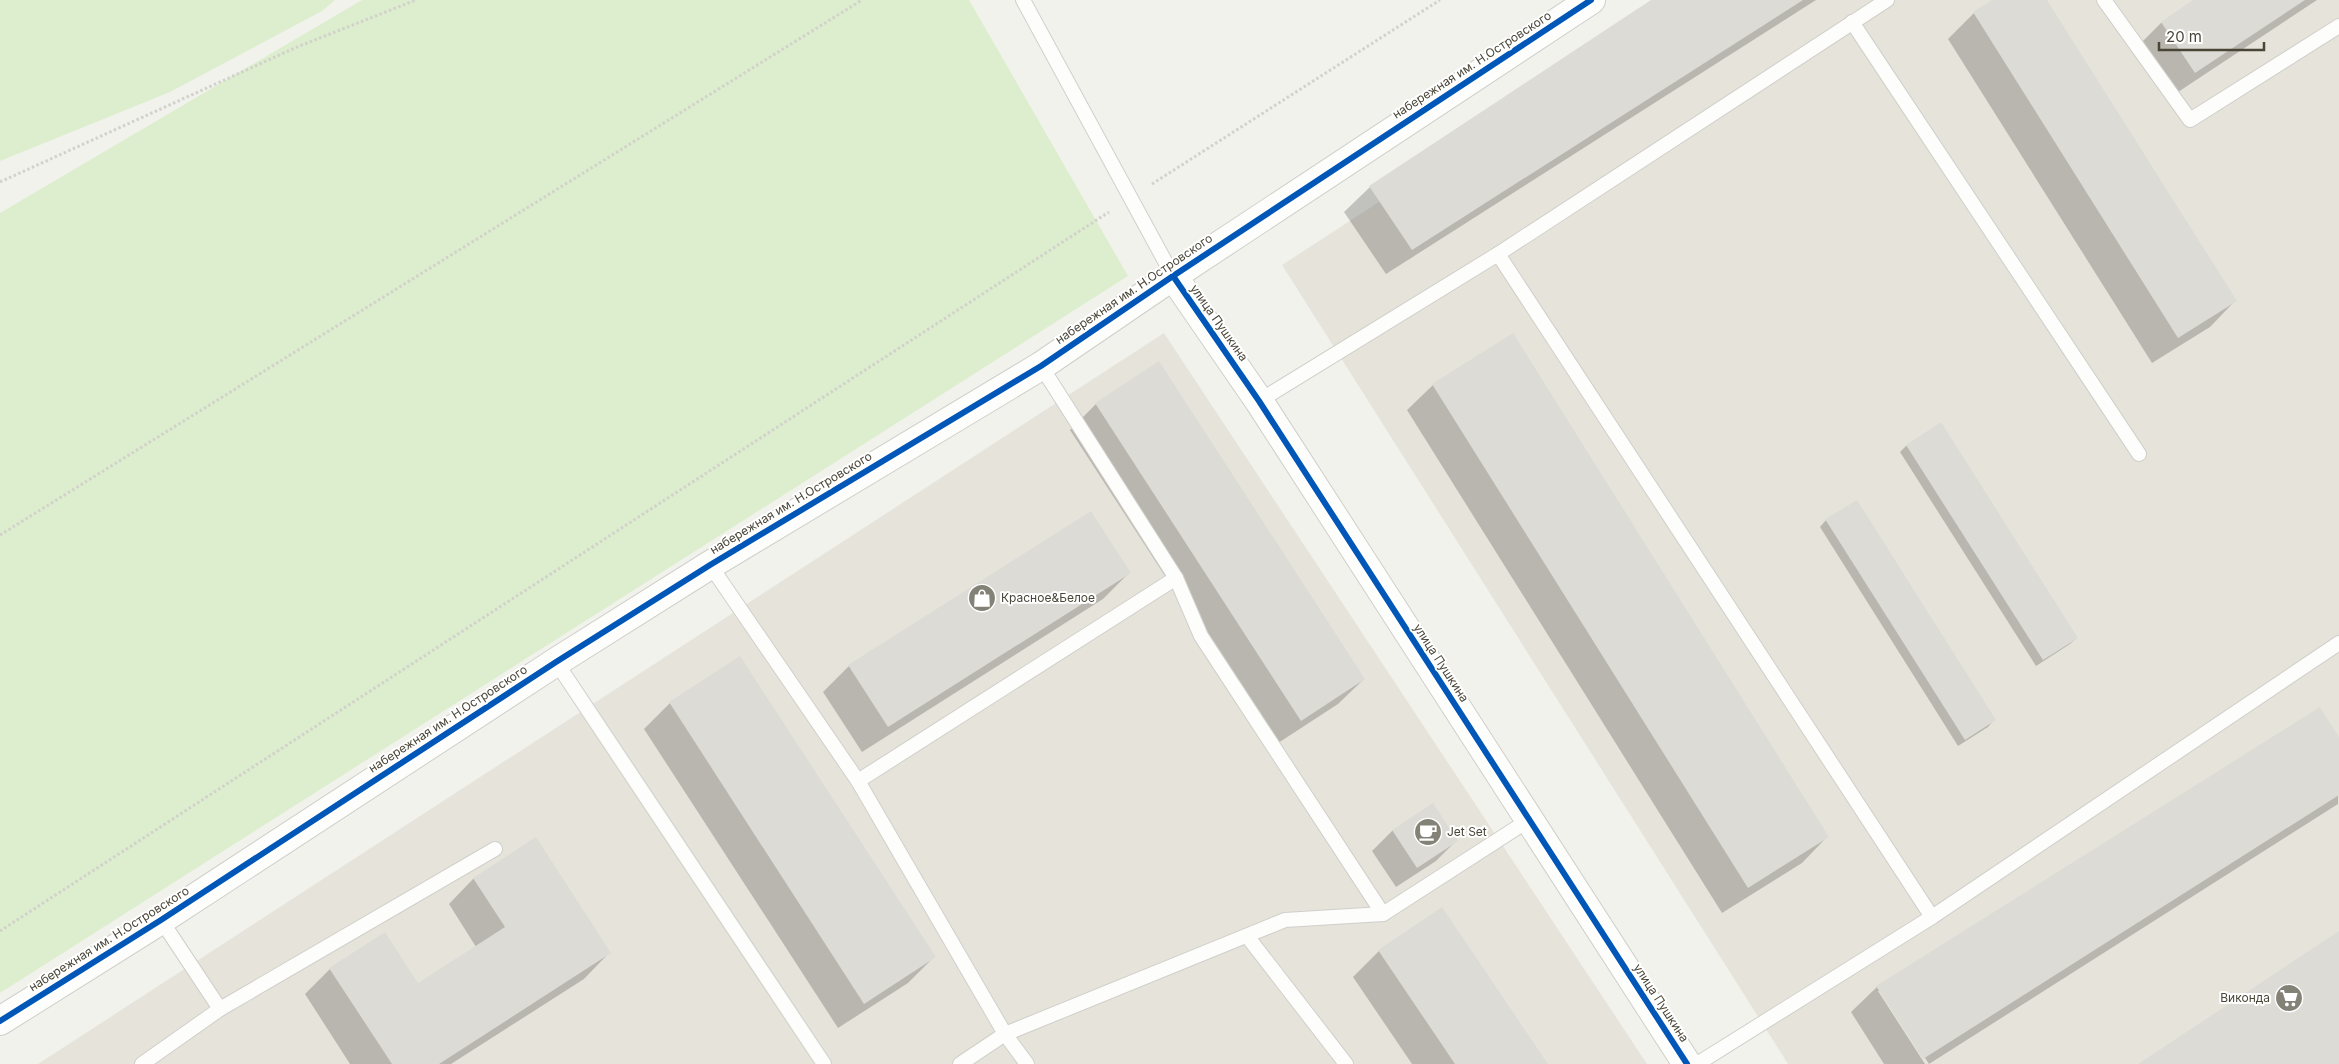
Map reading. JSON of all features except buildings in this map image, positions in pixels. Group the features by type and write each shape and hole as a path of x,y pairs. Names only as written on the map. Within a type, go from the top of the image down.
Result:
{"street":[{"name":"набережная им. Н.Островского","path":"0,1021 162,920 556,662 710,565 1041,366 1173,276 1592,0"},
{"name":"улица Пушкина","path":"1173,276 1259,401 1687,1064"}],"lane":[{"path":"1023,0 1173,276"},
{"path":"1259,401 1498,254 1887,0"},
{"path":"2104,0 2190,120 2339,26"},
{"path":"1852,22 2139,454"},
{"path":"1498,254 1932,917"},
{"path":"1041,366 1176,578 1201,636 1383,914"},
{"path":"710,565 858,781 1006,1034 1027,1064"},
{"path":"858,781 1176,578"},
{"path":"1697,1064 1932,917 2339,643"},
{"path":"556,662 824,1064"},
{"path":"960,1064 1006,1034 1285,920 1383,914 1529,820"},
{"path":"142,1064 220,1010 495,849"},
{"path":"162,920 220,1010"},
{"path":"1247,936 1346,1064"}],"path":[{"path":"0,182 297,47 416,0"},
{"path":"0,535 862,0"},
{"path":"0,931 1440,0"}],"shaded area":[{"path":"1690,0 2339,0 2339,1064 1788,1064 1282,265"},
{"path":"1164,333 1647,1064 38,1064"}],"green space":[{"path":"0,0 335,0 322,11 170,92 0,161"},
{"path":"362,0 969,0 1128,276 0,993 0,213"}],"cycle path":[{"path":"0,1021 161,920 556,662 710,565 1041,366 1173,276 1591,0"},
{"path":"1173,276 1259,401 1687,1064"}],"place":[{"name":"Красное&Белое","path":"982,598"},
{"name":"Jet Set","path":"1428,832"},
{"name":"Виконда","path":"2289,998"}]}
